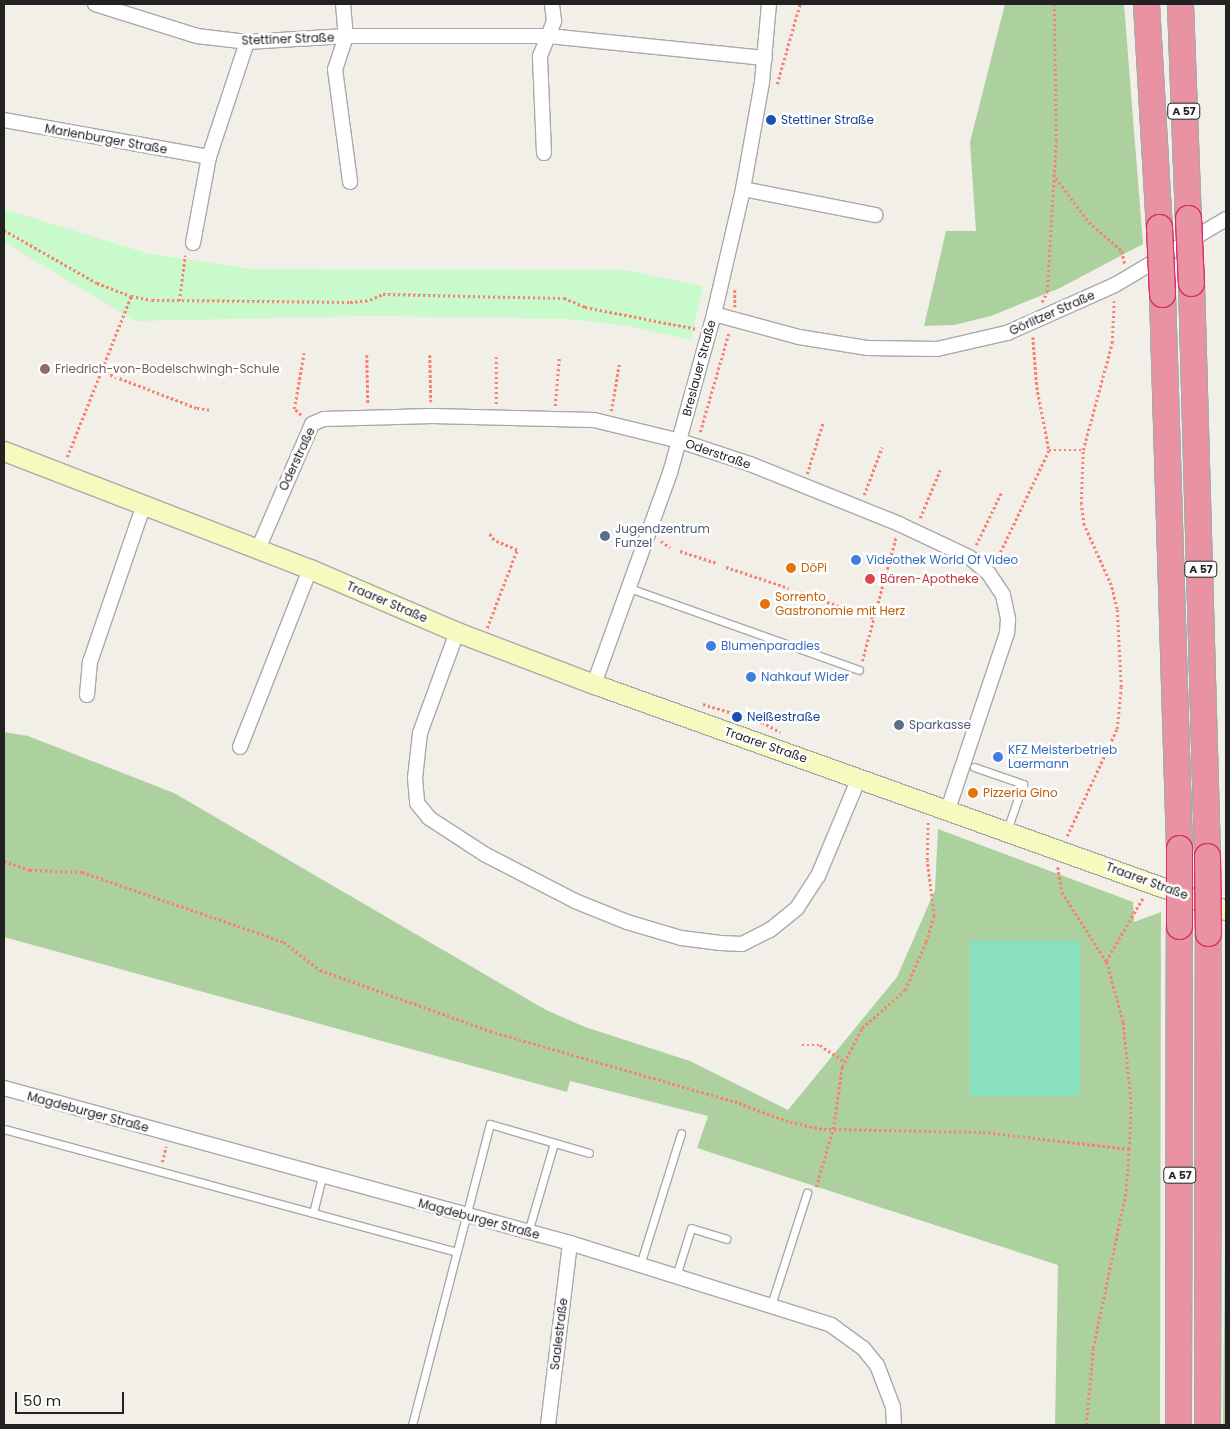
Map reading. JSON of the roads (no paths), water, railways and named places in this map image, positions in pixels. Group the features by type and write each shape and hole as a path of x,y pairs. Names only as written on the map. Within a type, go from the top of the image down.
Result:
{"highway":[{"name":"A 57","path":"1146,4 1160,227 1179,848 1178,1425"},
{"name":"A 57","path":"1180,4 1191,282 1207,856 1207,1425"}],"street":[{"name":"Stettiner Straße","path":"95,4 116,7 197,36 247,42 346,36 548,36 765,58"},
{"name":"Stettiner Straße","path":"343,4 346,36 335,69 350,182"},
{"path":"544,152 540,56 554,21 552,4"},
{"name":"Breslauer Straße","path":"594,684 680,441 714,314 743,189 765,58 769,4"},
{"path":"193,243 209,157 247,42"},
{"name":"Marienburger Straße","path":"4,120 209,157"},
{"path":"743,189 875,215"},
{"name":"Görlitzer Straße","path":"714,314 799,337 868,348 937,349 1006,334 1115,285 1127,276 1226,218"},
{"name":"Oderstraße","path":"258,549 312,424 324,419 432,416 554,417 610,422 680,441 804,485 899,524 970,557 989,574 1003,595 1008,619 1007,633 948,809"},
{"name":"Traarer Straße","path":"4,451 310,569 457,632 594,684 1226,910"},
{"path":"87,695 90,662 144,504"},
{"path":"240,748 310,569"},
{"path":"457,632 420,733 415,778 417,803 429,818 486,855 575,901 627,922 681,938 721,944 742,944 770,930 798,908 818,876 859,778"},
{"name":"Magdeburger Straße","path":"4,1088 570,1244 831,1325 863,1348 877,1364 887,1386 894,1425"},
{"name":"Saalestraße","path":"548,1425 570,1244"}],"lane":[{"path":"629,588 859,670"},
{"path":"974,767 1023,784 1006,831"},
{"path":"412,1425 490,1124 589,1153"},
{"path":"4,1129 457,1252"},
{"path":"640,1265 681,1133"},
{"path":"528,1232 554,1143"},
{"path":"313,1213 322,1176"},
{"path":"771,1305 810,1193"},
{"path":"676,1276 691,1228 726,1239"}],"place":[{"name":"Stettiner Straße","path":"771,120"},
{"name":"Friedrich-von-Bodelschwingh-Schule","path":"45,369"},
{"name":"Jugendzentrum Funzel","path":"605,536"},
{"name":"Videothek World Of Video","path":"856,560"},
{"name":"DöPi","path":"791,568"},
{"name":"Bären-Apotheke","path":"870,579"},
{"name":"Sorrento Gastronomie mit Herz","path":"765,604"},
{"name":"Blumenparadies","path":"711,646"},
{"name":"Nahkauf Wider","path":"751,677"},
{"name":"Neißestraße","path":"737,717"},
{"name":"Sparkasse","path":"899,725"},
{"name":"KFZ Meisterbetrieb Laermann","path":"998,757"},
{"name":"Pizzeria Gino","path":"973,793"}]}
